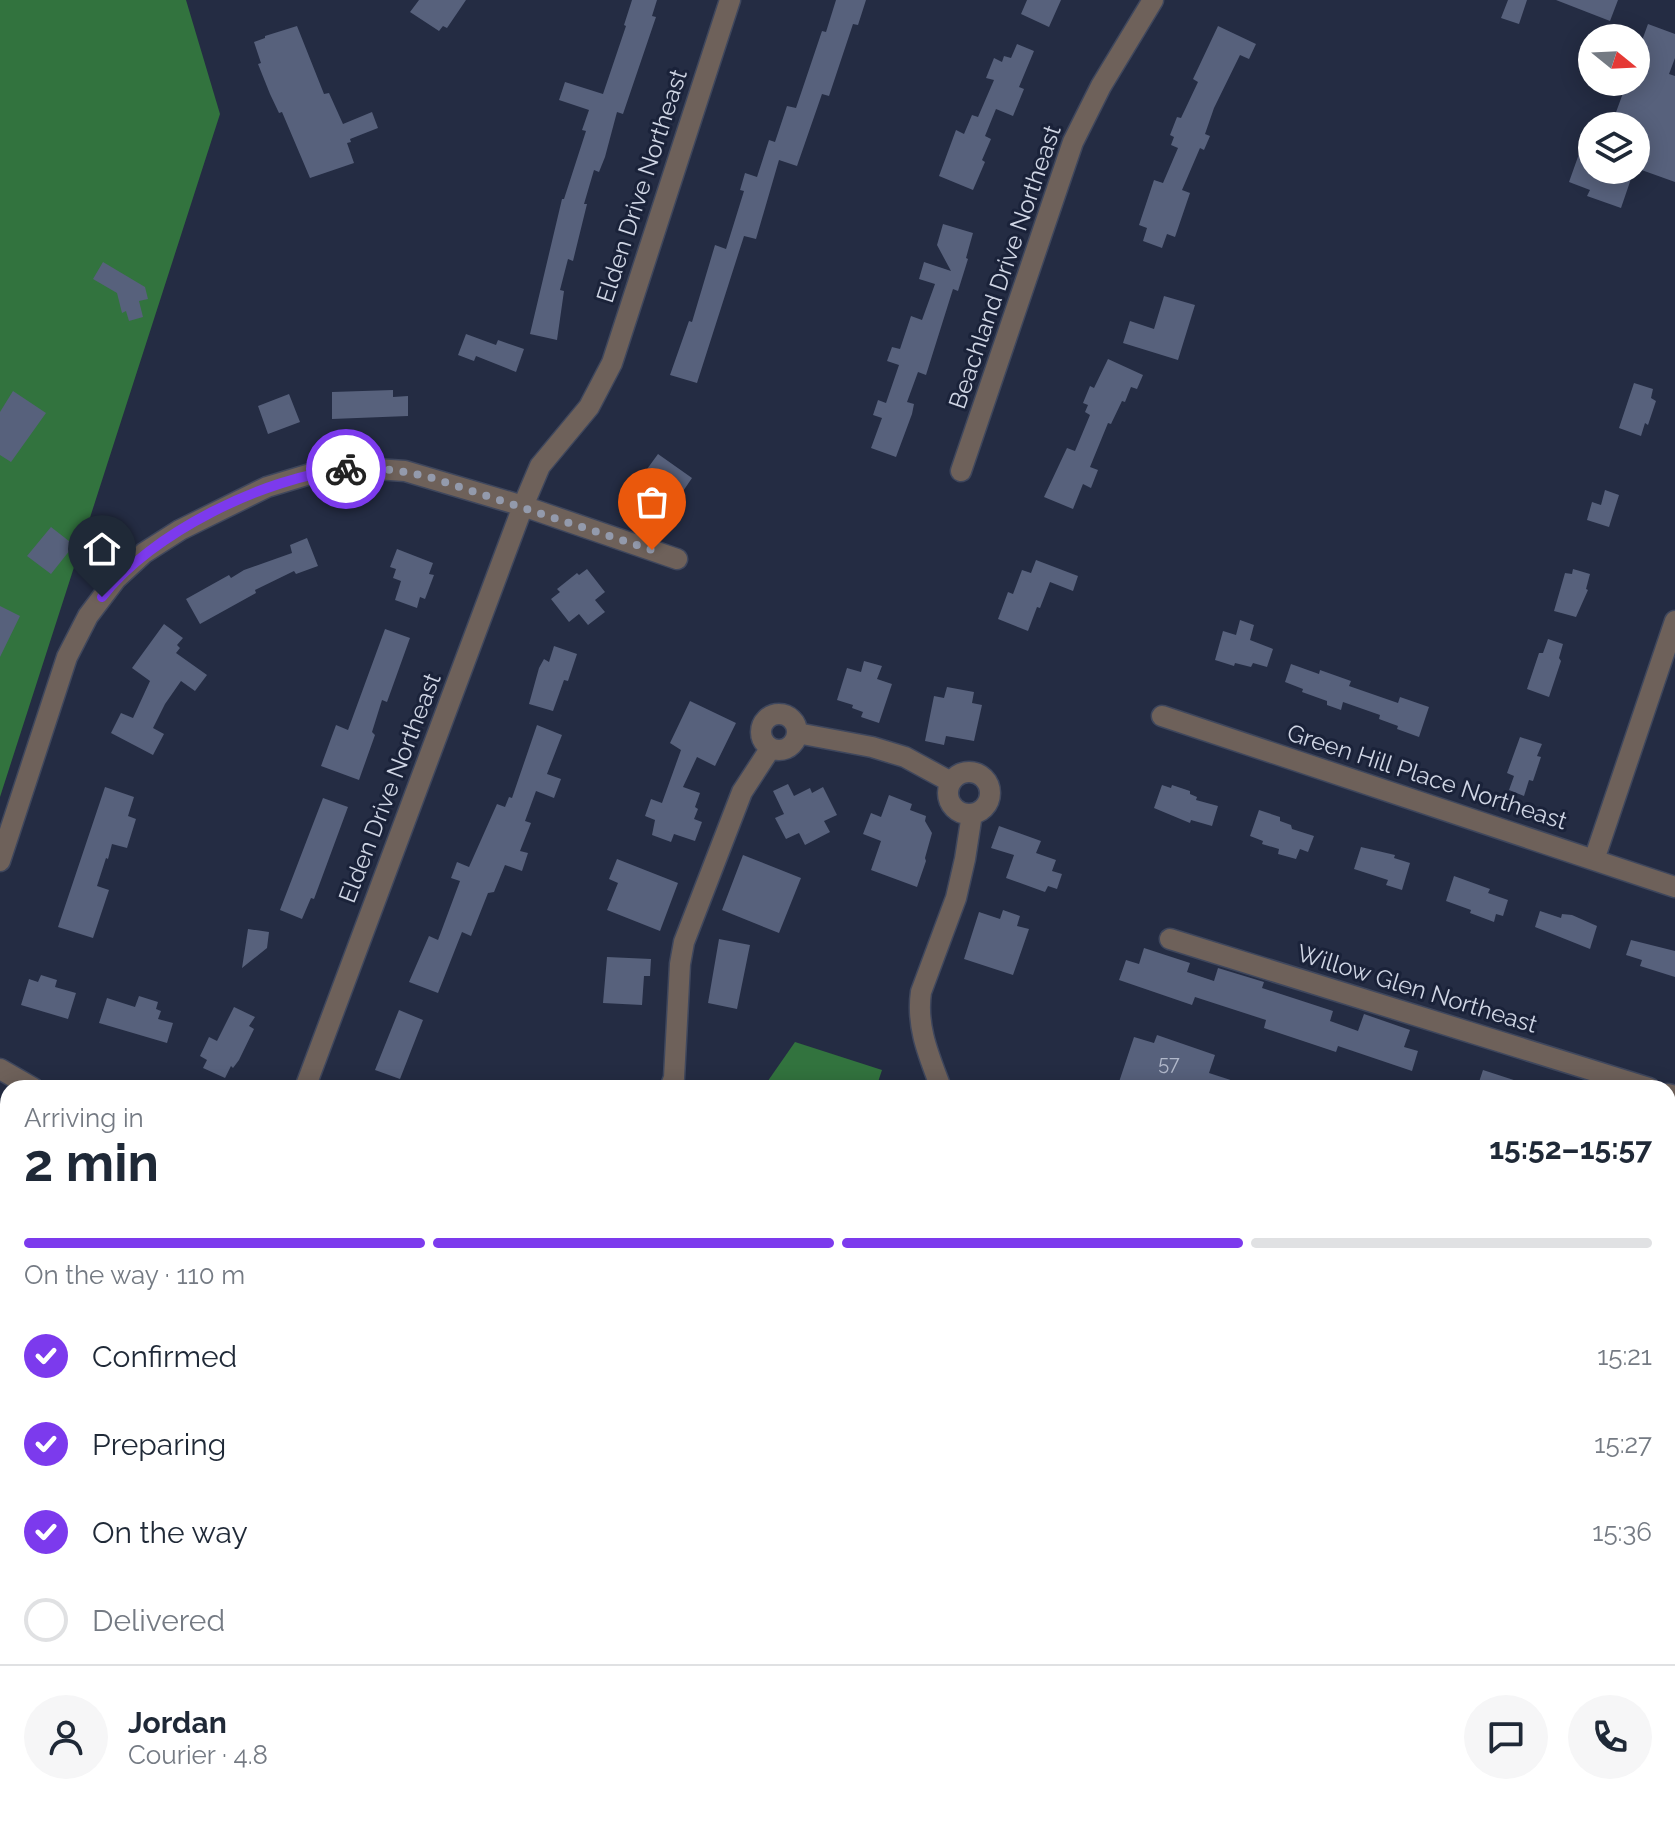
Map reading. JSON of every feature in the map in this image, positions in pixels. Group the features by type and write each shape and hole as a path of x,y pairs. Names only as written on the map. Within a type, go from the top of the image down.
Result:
{"street":[{"name":"Elden Drive Northeast","path":"308,1080 523,506 540,466 589,407 612,363 730,0"},
{"name":"Beachland Drive Northeast","path":"961,471 1073,142 1101,86 1153,0"},
{"path":"0,861 67,657 88,616 116,579 144,553 180,530 267,487 320,471 362,468 405,471 523,506 677,559"},
{"path":"1594,860 1675,621"},
{"path":"773,715 786,716 792,720 797,733 791,746 770,749 761,738 760,731 773,715"},
{"name":"Green Hill Place Northeast","path":"1162,716 1675,887"},
{"path":"797,733 872,747 905,757 951,782"},
{"path":"673,1080 684,942 742,792 770,749"},
{"path":"970,772 984,778 990,792 985,807 972,814 964,814 951,805 948,790 951,782 970,772"},
{"path":"938,1080 920,1030 921,992 956,898 972,814"},
{"name":"Willow Glen Northeast","path":"1170,939 1623,1080"},
{"path":"0,1069 19,1080"}],"green space":[{"path":"0,0 186,0 220,114 0,797"},
{"path":"795,1042 882,1070 879,1080 769,1080"}],"building":[{"path":"419,0 466,0 447,28 443,26 439,31 410,12"},
{"path":"632,0 657,0 652,16 656,17 623,114 617,112 605,157 599,172 594,170 573,261 568,259 560,290 564,291 557,340 530,334 562,199 586,131 582,130 589,110 559,100 565,82 603,94"},
{"path":"836,0 866,0 858,25 853,24 829,96 822,94 797,166 779,160 756,239 744,236 697,383 670,375 689,321 692,322 715,245 726,249 744,191 740,190 745,173 757,177 769,140 775,142 787,106 796,108"},
{"path":"1027,0 1061,0 1049,27 1021,14"},
{"path":"1508,0 1527,0 1519,24 1501,18"},
{"path":"1556,0 1618,0 1610,21"},
{"path":"1650,25 1675,34 1675,58 1669,74 1675,76 1675,182 1650,173 1650,112 1616,112 1622,96 1650,96"},
{"path":"297,26 324,94 329,93 343,124 372,112 378,128 347,143 354,163 310,178 282,112 279,113 270,94 258,64 261,63 254,42"},
{"path":"1218,26 1256,44 1249,59 1240,55 1214,108 1205,134 1210,136 1204,150 1200,148 1182,190 1190,193 1175,237 1167,234 1162,248 1143,241 1147,228 1139,225 1154,180 1163,183 1178,148 1171,145 1174,137 1170,135 1198,82 1193,79"},
{"path":"1017,44 1034,51 1019,87 1024,89 1013,116 996,109 985,136 991,139 982,160 985,162 973,190 939,176 956,130 964,134 972,115 978,117 994,80 986,78 994,58 1002,62 1004,56 1011,58"},
{"path":"1578,157 1578,184 1629,184 1621,208 1587,196 1590,190 1569,182"},
{"path":"943,224 973,233 968,259 958,291 953,289 926,375 918,372 907,402 914,404 912,414 896,457 871,448 882,418 873,415 878,400 886,403 899,365 887,361 892,347 900,349 911,316 922,320 935,284 919,279 924,262 951,271 937,245"},
{"path":"103,262 145,287 148,299 139,301 143,317 129,321 126,311 122,313 117,293 93,279"},
{"path":"1164,296 1195,305 1178,360 1123,343 1130,321 1154,329"},
{"path":"466,334 496,345 498,340 524,349 516,372 476,356 474,361 458,355"},
{"path":"1108,359 1143,375 1137,389 1131,387 1111,424 1108,423 1090,467 1098,470 1091,488 1083,484 1073,509 1044,497 1067,448 1075,451 1090,415 1085,412 1088,405 1083,403"},
{"path":"1634,383 1653,389 1651,398 1656,401 1641,436 1619,428"},
{"path":"393,390 393,397 408,396 408,416 332,419 332,392"},
{"path":"13,391 46,413 11,462 0,455 0,412"},
{"path":"289,394 300,422 268,434 258,406"},
{"path":"658,454 692,478 677,500 642,476"},
{"path":"1605,490 1619,495 1609,527 1587,520 1592,502 1601,505"},
{"path":"51,527 74,545 51,574 27,556"},
{"path":"307,538 318,566 296,574 294,571 255,590 256,593 200,624 186,599 229,575 231,578 244,570 292,553 290,545"},
{"path":"397,549 433,563 429,574 434,575 425,599 420,597 417,608 395,600 401,581 393,578 396,569 390,567"},
{"path":"1036,560 1078,576 1073,591 1050,582 1028,631 998,619 1008,592 1013,594 1022,570 1031,573"},
{"path":"587,569 605,592 595,600 605,612 588,625 579,614 569,622 551,599 560,592 557,589"},
{"path":"1573,569 1590,574 1588,590 1576,617 1554,611 1565,573 1572,574"},
{"path":"0,606 20,616 0,657"},
{"path":"1240,620 1254,625 1250,640 1273,649 1267,667 1253,663 1251,667 1235,663 1234,666 1215,660 1223,631 1236,635"},
{"path":"164,624 183,638 177,645 180,648 176,653 207,675 195,691 181,681 165,704 153,728 164,734 153,755 111,733 121,713 133,718 150,681 132,668"},
{"path":"385,629 410,638 387,702 382,700 372,732 375,735 359,780 321,766 336,725 348,730"},
{"path":"1548,639 1563,644 1561,661 1549,697 1527,689 1539,653 1543,653"},
{"path":"554,646 577,654 553,711 529,704 539,668 544,659 549,662"},
{"path":"864,661 882,666 877,679 892,684 879,723 861,717 863,712 837,700 847,668 861,672"},
{"path":"1291,664 1351,681 1349,686 1398,703 1400,697 1429,707 1419,737 1379,719 1380,715 1343,702 1341,710 1302,692 1303,689 1285,682"},
{"path":"947,687 974,692 972,703 982,705 974,741 946,736 944,745 925,741 934,696 944,698"},
{"path":"690,701 736,723 715,766 697,757 683,787 700,793 694,819 702,822 695,841 674,834 671,842 652,835 655,820 645,816 651,799 662,803 681,750 670,743"},
{"path":"537,725 562,735 547,774 561,779 554,798 536,791 525,821 531,823 520,851 528,853 522,871 505,865 494,892 488,893 471,936 462,932 438,993 409,982 429,936 438,940 460,881 451,878 457,862 469,867 497,804 505,807 509,797 512,798"},
{"path":"1520,737 1542,744 1533,781 1529,780 1524,796 1509,790 1514,776 1507,773"},
{"path":"788,784 794,796 810,788 812,793 823,787 837,815 824,821 830,832 805,845 799,833 786,839 775,818 784,814 773,791"},
{"path":"1162,785 1190,791 1197,797 1196,800 1218,806 1212,826 1191,820 1190,823 1154,808"},
{"path":"105,787 134,797 128,816 136,819 127,848 112,844 106,858 97,886 109,890 93,938 58,927"},
{"path":"889,795 912,804 910,810 926,816 925,821 932,833 917,887 871,870 881,841 863,834 871,813 881,817"},
{"path":"323,798 348,807 314,899 311,898 302,919 280,910"},
{"path":"1259,810 1280,817 1280,821 1291,825 1292,829 1314,836 1308,852 1300,849 1296,859 1278,854 1279,849 1250,836"},
{"path":"999,826 1041,841 1036,853 1056,860 1052,871 1062,874 1057,889 1048,886 1045,892 1006,878 1014,855 991,848"},
{"path":"1361,847 1395,855 1394,858 1410,863 1402,890 1386,885 1388,880 1354,869"},
{"path":"743,855 801,878 779,933 722,910"},
{"path":"617,859 678,883 660,931 607,910 618,883 609,879"},
{"path":"1454,876 1490,889 1488,893 1508,900 1503,916 1496,914 1494,922 1446,901"},
{"path":"1003,910 1020,916 1017,926 1029,929 1013,975 964,959 979,912 1000,919"},
{"path":"1540,911 1561,918 1562,914 1572,915 1597,926 1590,949 1535,927"},
{"path":"248,929 269,932 267,948 242,968"},
{"path":"719,939 750,945 737,1009 708,1003"},
{"path":"1631,940 1675,951 1675,977 1640,966 1642,960 1626,955"},
{"path":"1144,948 1190,963 1187,972 1214,981 1218,968 1264,982 1262,988 1333,1011 1330,1021 1358,1031 1364,1014 1410,1030 1404,1047 1418,1051 1412,1071 1338,1046 1336,1052 1264,1028 1266,1020 1195,997 1192,1005 1119,980 1126,960 1139,964"},
{"path":"607,957 651,959 650,976 644,976 642,1005 603,1003"},
{"path":"41,975 57,980 55,987 76,993 68,1019 21,1005 29,979 38,982"},
{"path":"139,996 158,1002 156,1009 161,1011 158,1019 173,1023 167,1043 99,1023 107,998 135,1007"},
{"path":"234,1007 255,1017 249,1026 254,1029 239,1060 233,1068 231,1066 225,1078 203,1068 207,1060 200,1056 209,1037 217,1041"},
{"path":"399,1010 423,1020 400,1079 375,1070"},
{"path":"1157,1035 1215,1055 1209,1073 1231,1080 1120,1080 1134,1037 1154,1043"},
{"path":"1483,1070 1514,1080 1480,1080"}],"way so far":[{"path":"346,469 405,471 429,477 652,550"}],"route":[{"path":"102,597 144,553 180,530 291,478 346,469"}]}
